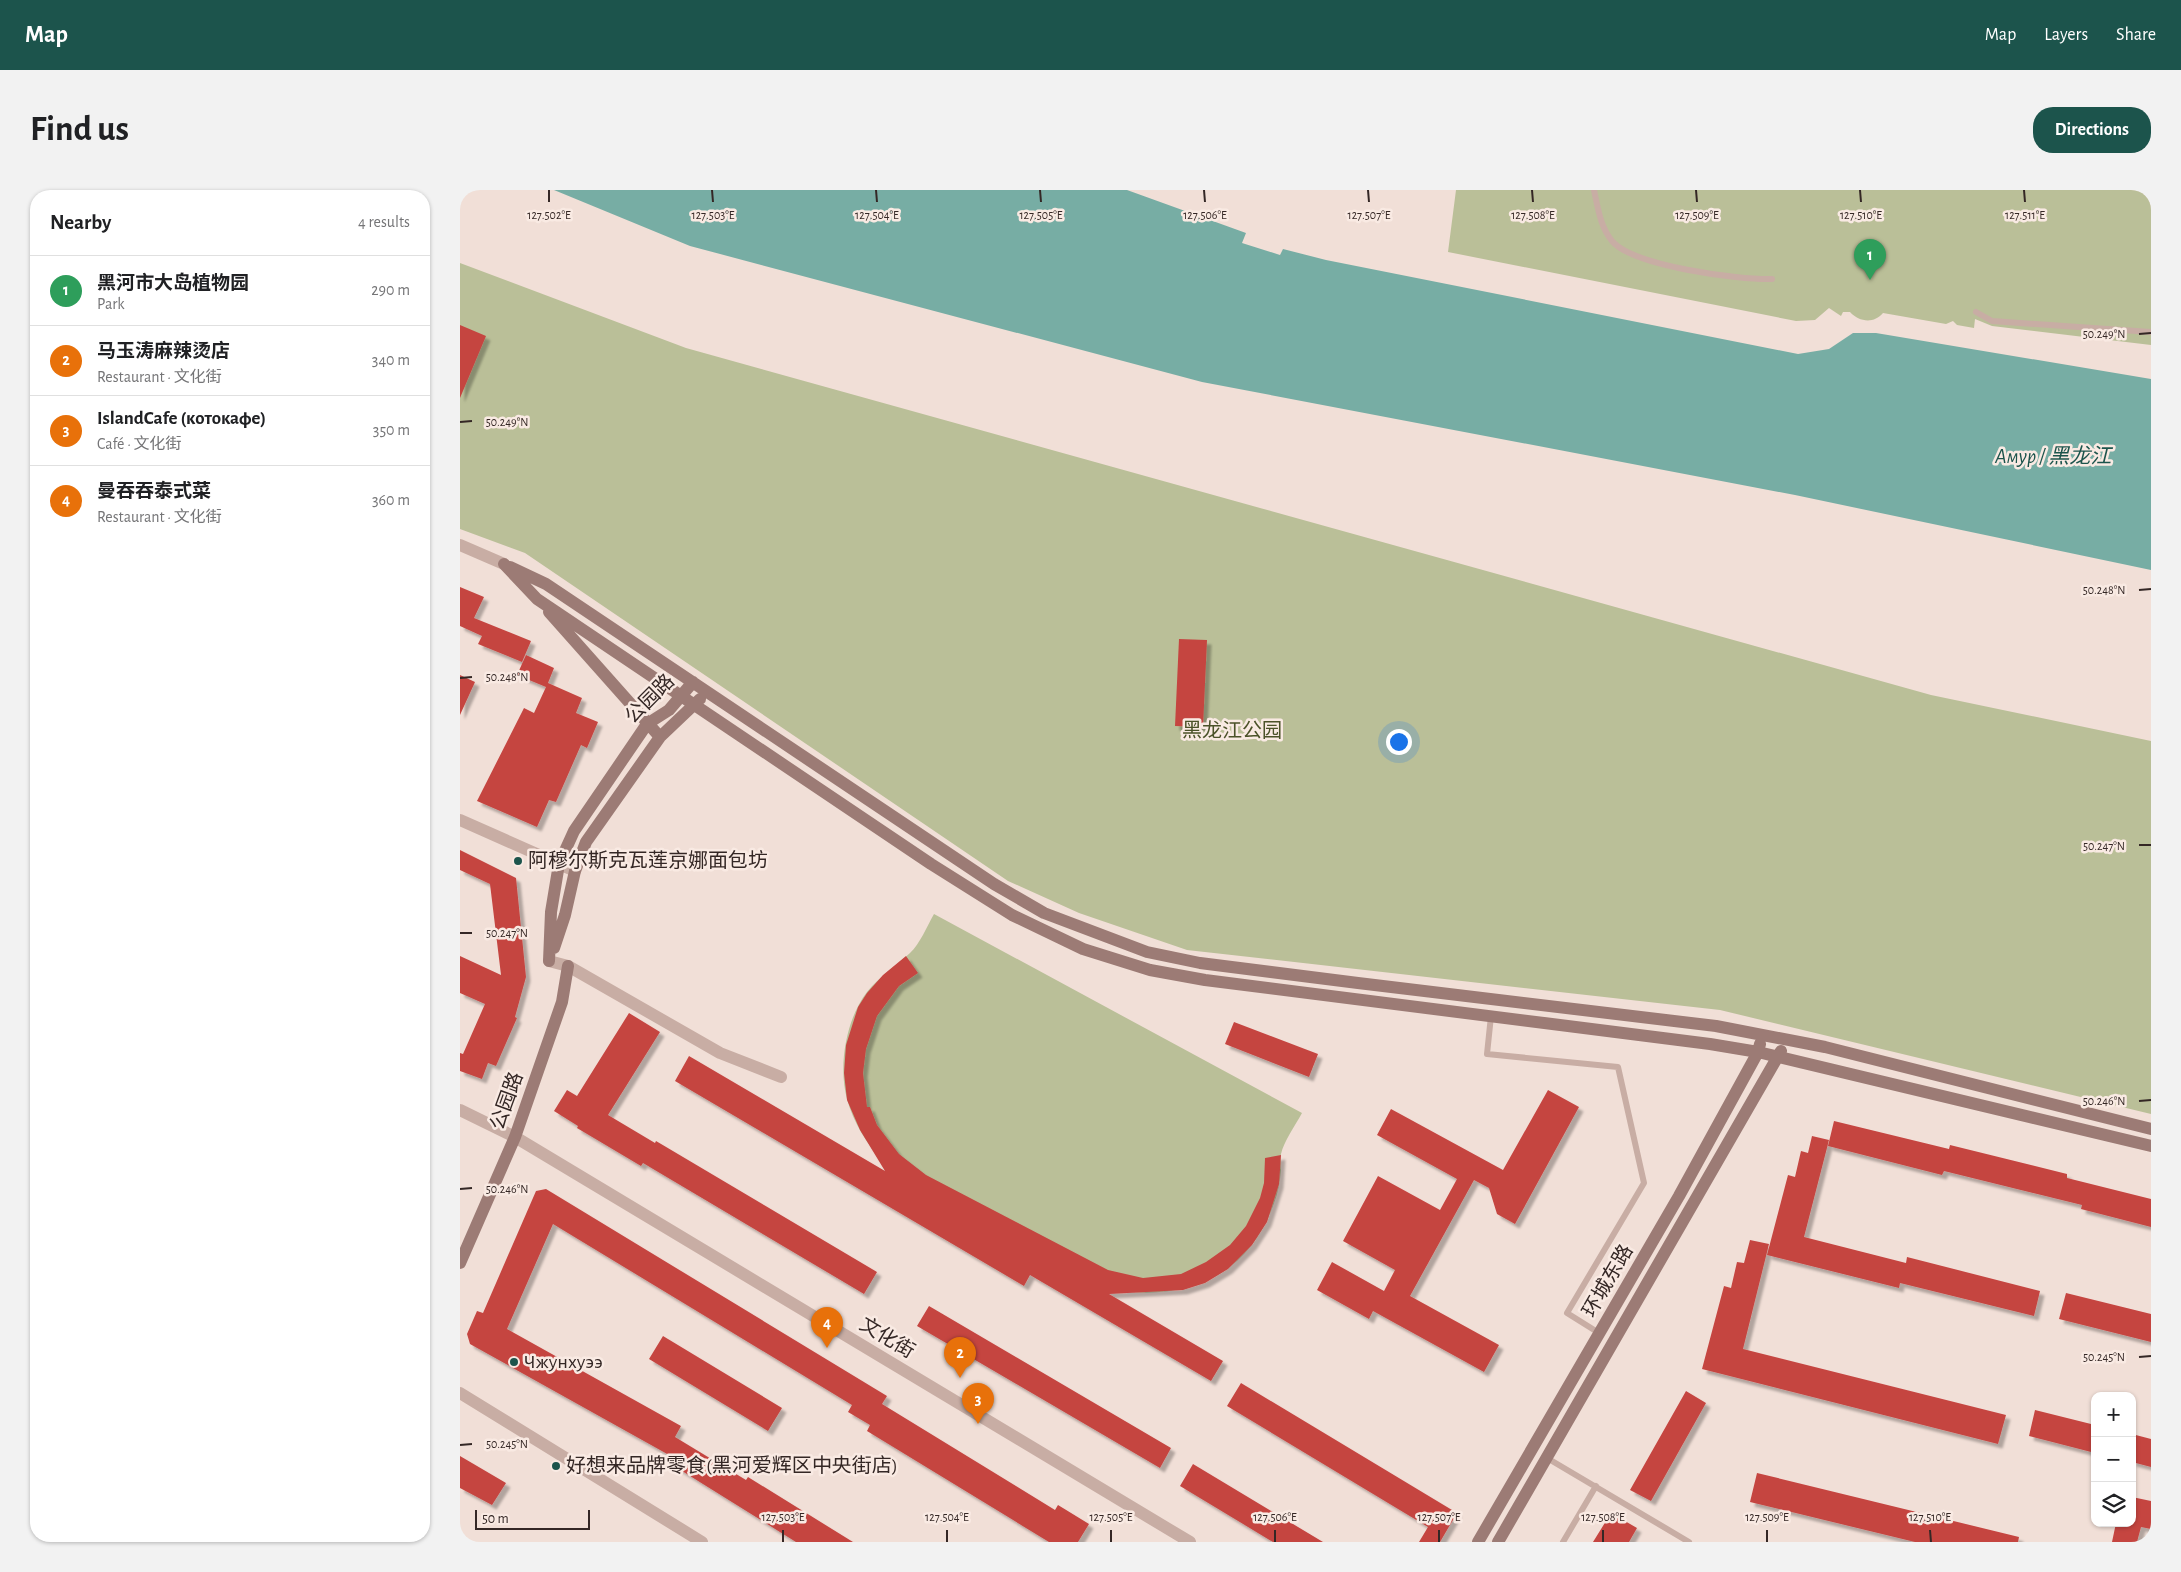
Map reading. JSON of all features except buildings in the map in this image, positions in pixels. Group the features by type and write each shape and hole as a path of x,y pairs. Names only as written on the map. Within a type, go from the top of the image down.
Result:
{"street":[{"path":"460,545 546,584 994,884 1044,913 1147,952 1200,963 1716,1026 1825,1047 2151,1129"},
{"path":"504,564 660,737"},
{"path":"537,599 981,896 1012,915 1083,949 1150,970 1205,980 1710,1044 1780,1056 2151,1146"},
{"name":"公园路","path":"549,961 551,912 559,864 574,831 647,724 669,710 693,682"},
{"name":"公园路","path":"549,961 565,915 575,871 586,842 660,737 695,705 706,691"},
{"path":"460,820 575,871"},
{"path":"549,961 568,966 720,1053 781,1077"},
{"name":"公园路","path":"460,1263 515,1136 562,1002 568,966"},
{"name":"环城东路","path":"1478,1542 1600,1333 1758,1052 1762,1035"},
{"name":"环城东路","path":"1498,1542 1780,1056 1785,1039"},
{"name":"文化街","path":"460,1110 515,1136 1190,1542"},
{"path":"460,1393 702,1542"}],"lane":[{"path":"1594,190 1601,221 1607,233 1613,242 1633,254 1681,269 1719,277 1772,280"},
{"path":"1976,312 1992,321 2151,332"},
{"path":"1490,1016 1487,1054 1618,1067 1644,1183 1567,1312 1600,1333"},
{"path":"1546,1458 1689,1542"},
{"path":"1563,1542 1596,1486"}],"green space":[{"path":"1456,190 2151,190 2151,345 1992,326 1975,319 1974,328 1957,325 1953,321 1946,324 1883,313 1875,319 1862,320 1850,312 1843,312 1841,316 1829,308 1815,320 1796,321 1448,252"},
{"name":"黑龙江公园","path":"460,263 686,348 1931,695 2151,741 2151,1114 1720,1010 1187,950 1079,913 1008,881 525,553 460,529"},
{"path":"934,914 1302,1113 1282,1149 1278,1191 1263,1228 1249,1248 1233,1264 1214,1277 1193,1286 1170,1291 1145,1293 1119,1291 883,1162 871,1148 853,1116 844,1086 844,1058 849,1029 854,1015 867,992 914,949"}],"water":[{"name":"Амур / 黑龙江","path":"554,190 1127,190 1246,233 1242,243 1280,255 1283,249 1326,260 1798,354 1829,349 1853,333 1876,333 2151,379 2151,570 1795,495 1202,382 690,246"}],"place":[{"name":"黑河市大岛植物园","path":"1870,280"},
{"name":"阿穆尔斯克瓦莲京娜面包坊","path":"518,861"},
{"name":"曼吞吞泰式菜","path":"827,1348"},
{"name":"Чжунхуээ","path":"514,1362"},
{"name":"马玉涛麻辣烫店","path":"960,1378"},
{"name":"IslandCafe (котокафе)","path":"978,1424"},
{"name":"好想来品牌零食(黑河爱辉区中央街店)","path":"556,1466"}]}
